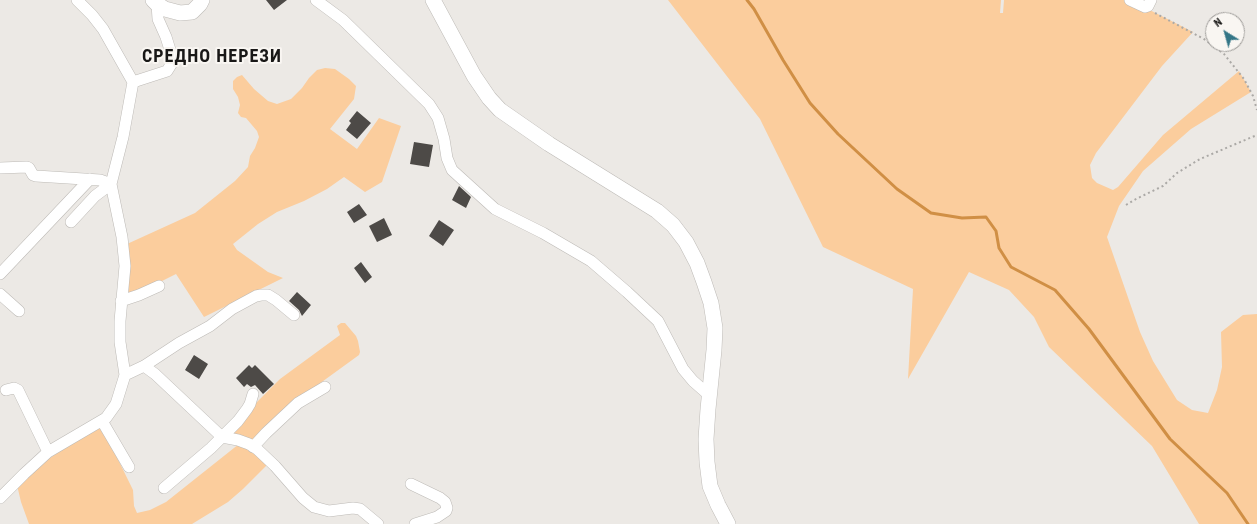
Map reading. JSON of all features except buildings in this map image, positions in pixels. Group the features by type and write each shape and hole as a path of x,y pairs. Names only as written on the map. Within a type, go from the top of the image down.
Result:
{"street":[{"path":"0,498 48,452 102,421 112,412 125,375 120,342 121,301 125,274 124,250 111,184 123,137 132,82 103,29 77,0"},
{"path":"155,2 165,9 180,13 192,12 202,0"},
{"path":"316,0 343,20 429,104 438,118 444,139 447,158 452,170 496,210 543,233 590,261 627,292 658,321 683,369 693,381 709,395"},
{"path":"433,0 474,76 489,98 500,110 549,144 657,211 673,225 686,242 698,263 711,303 715,328 706,439 710,486 728,524"},
{"path":"1130,0 1148,4"},
{"path":"132,82 167,71 172,63 172,53 158,19 155,2"},
{"path":"0,168 27,167 33,175 36,176 100,180 111,184"},
{"path":"0,274 90,179"},
{"path":"71,222 95,196 111,184"},
{"path":"121,301 159,286"},
{"path":"0,294 19,311"},
{"path":"125,375 144,366 179,343 210,326 232,309 256,296 268,296 276,300 294,315"},
{"path":"144,366 155,374 222,437 238,440 265,455 310,504 329,511 353,508 360,509 378,524"},
{"path":"253,447 270,428 298,403 325,387"},
{"path":"6,390 14,388 18,390 48,452"},
{"path":"164,488 211,448 238,421 250,404 253,394"},
{"path":"102,421 129,467"},
{"path":"411,484 440,498 445,502 447,508 446,511 437,517 415,524"}],"path":[{"path":"1148,4 1204,39 1224,54 1239,71 1248,86 1257,110"},
{"path":"1126,205 1163,186 1177,173 1200,159 1257,134"}],"shaded area":[{"path":"668,0 1001,0 1000,13 1003,13 1004,0 1130,0 1193,32 1162,66 1096,153 1090,165 1092,178 1097,183 1113,190 1118,187 1163,135 1239,71 1251,92 1191,129 1143,171 1119,206 1107,237 1140,332 1153,361 1177,400 1192,410 1208,413 1217,390 1222,367 1221,332 1243,315 1257,314 1257,524 1199,524 1152,446 1049,347 1034,317 1009,290 969,272 908,379 913,289 823,247 760,119"},
{"path":"325,68 335,69 356,86 354,99 330,129 357,149 379,118 401,126 382,182 365,192 344,177 327,189 304,201 277,212 258,224 233,244 237,250 268,272 283,278 204,317 176,274 152,286 126,296 127,244 195,213 235,181 248,167 250,156 259,137 257,131 246,118 241,117 238,113 240,105 238,97 233,89 233,81 242,75 254,89 268,101 277,104 291,99 317,70"},
{"path":"341,323 345,323 356,336 360,352 359,355 308,392 256,439 250,440 228,435 254,405 280,379 340,335 337,326"},
{"path":"102,427 133,490 134,506 137,513 150,510 166,502 239,444 247,447 267,465 228,502 192,524 29,524 17,485 41,464 69,445"}],"waterway":[{"path":"747,0 754,9 810,103 838,134 897,189 931,213 962,218 986,217 996,231 999,248 1011,267 1055,290 1089,329 1170,439 1227,493 1248,524"}],"district":[{"name":"СРЕДНО НЕРЕЗИ","path":"212,57"}]}
